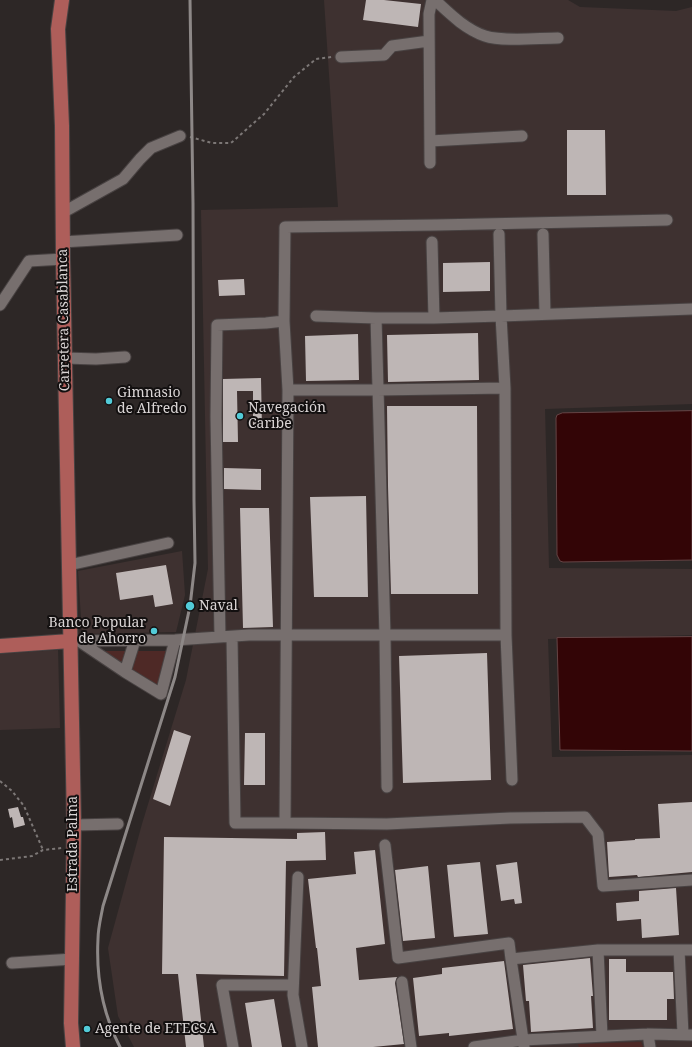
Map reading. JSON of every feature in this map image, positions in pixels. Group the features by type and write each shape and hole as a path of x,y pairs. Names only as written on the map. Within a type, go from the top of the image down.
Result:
{"main road":[{"name":"Carretera Casablanca","path":"62,0 58,29 62,126 62,242 69,565 74,641"},
{"path":"0,646 74,641"},
{"name":"Estrada Palma","path":"73,1047 71,1023 73,959 74,641"}],"street":[{"path":"430,163 429,14 432,0"},
{"path":"436,0 469,29 485,36 513,39 558,38"},
{"path":"341,57 384,55 392,46 429,41"},
{"path":"62,213 123,179 151,148 180,136"},
{"path":"430,141 522,136"},
{"path":"285,823 288,390 284,321 285,228 667,220"},
{"path":"499,234 504,388 506,635 512,780"},
{"path":"543,234 545,314"},
{"path":"62,242 177,235"},
{"path":"432,242 434,318"},
{"path":"0,305 29,262 63,259"},
{"path":"316,316 434,318 692,309"},
{"path":"376,318 385,635 387,787"},
{"path":"220,637 216,417 217,326 284,321"},
{"path":"65,358 96,359 125,357"},
{"path":"288,390 504,388"},
{"path":"69,565 168,543"},
{"path":"74,641 175,640 249,636 506,635"},
{"path":"232,637 235,823 387,824 510,818 584,817 598,834 603,886 692,880"},
{"path":"125,672 135,640"},
{"path":"74,641 161,694 175,640"},
{"path":"74,825 118,824"},
{"path":"385,845 398,958 509,943 523,1043"},
{"path":"298,876 293,995 302,1047"},
{"path":"511,959 598,950 692,950"},
{"path":"598,950 602,1036"},
{"path":"474,1047 523,1043 568,1042 602,1036 688,1034 680,950"},
{"path":"12,963 73,959"},
{"path":"402,982 411,1047"},
{"path":"233,1047 222,985 293,985"},
{"path":"648,1034 650,1047"}],"path":[{"path":"180,136 192,137 212,143 231,143 264,114 294,77 316,59 341,57"},
{"path":"0,781 12,791 24,806 43,850"},
{"path":"0,860 32,856 43,850 73,847"}],"shaded area":[{"path":"324,0 568,0 580,7 676,11 692,7 692,404 545,409 549,568 692,569 692,635 548,639 552,757 692,755 692,1047 134,1047 118,1016 108,948 142,824 186,680 208,569 201,210 338,207"},
{"path":"692,411 692,560 560,561 557,555 557,415 562,413"},
{"path":"182,551 185,595 176,632 82,634 78,571"},
{"path":"692,637 692,751 560,750 557,638"},
{"path":"58,650 60,728 0,730 0,654"},
{"path":"101,651 167,651 158,685"},
{"path":"641,1042 643,1047 579,1047 578,1044"}],"building":[{"path":"366,0 384,0 421,4 418,27 363,20"},
{"path":"567,130 605,130 606,195 567,195"},
{"path":"490,262 490,291 443,292 443,263"},
{"path":"244,279 245,295 219,296 218,280"},
{"path":"478,333 479,380 388,382 387,335"},
{"path":"358,334 359,380 306,381 305,336"},
{"path":"261,378 262,429 253,429 253,391 237,391 238,442 223,442 223,379"},
{"path":"387,406 477,406 478,594 391,594"},
{"path":"224,468 261,469 261,490 224,489"},
{"path":"366,496 368,597 314,597 310,497"},
{"path":"240,508 269,508 273,627 243,628"},
{"path":"166,565 173,604 155,607 153,595 120,600 116,573"},
{"path":"487,653 491,780 403,783 399,656"},
{"path":"174,730 191,736 170,806 153,799"},
{"path":"245,733 265,733 265,785 244,785"},
{"path":"692,802 692,872 638,877 637,875 609,877 607,842 660,838 658,804"},
{"path":"18,807 25,825 14,828 12,817 10,818 8,809"},
{"path":"325,832 326,860 286,861 284,976 196,974 204,1047 186,1047 178,974 162,974 164,837 297,839 297,833"},
{"path":"375,850 385,944 356,948 359,980 397,977 395,983 404,1044 373,1047 318,1047 312,987 321,986 308,879 356,874 354,852"},
{"path":"480,862 488,934 454,937 447,865"},
{"path":"517,862 522,903 515,904 514,899 501,901 496,865"},
{"path":"428,866 435,938 403,941 395,870"},
{"path":"676,888 679,935 642,938 641,919 617,921 616,903 639,901 639,891"},
{"path":"590,958 593,996 591,996 593,1028 531,1032 529,1001 526,1001 523,965"},
{"path":"609,959 626,959 626,972 673,972 674,999 667,999 667,1020 609,1020"},
{"path":"504,961 513,1029 449,1036 449,1033 419,1036 413,978 442,974 442,968"},
{"path":"274,999 282,1047 252,1047 245,1003"}],"railway":[{"path":"120,1047 109,1021 102,994 98,967 99,927 103,906 175,677 190,606 195,563 190,0"}],"place":[{"name":"Gimnasio de Alfredo","path":"109,401"},
{"name":"Navegación Caribe","path":"240,416"},
{"name":"Naval","path":"190,606"},
{"name":"Banco Popular de Ahorro","path":"154,631"},
{"name":"Agente de ETECSA","path":"87,1029"}]}
